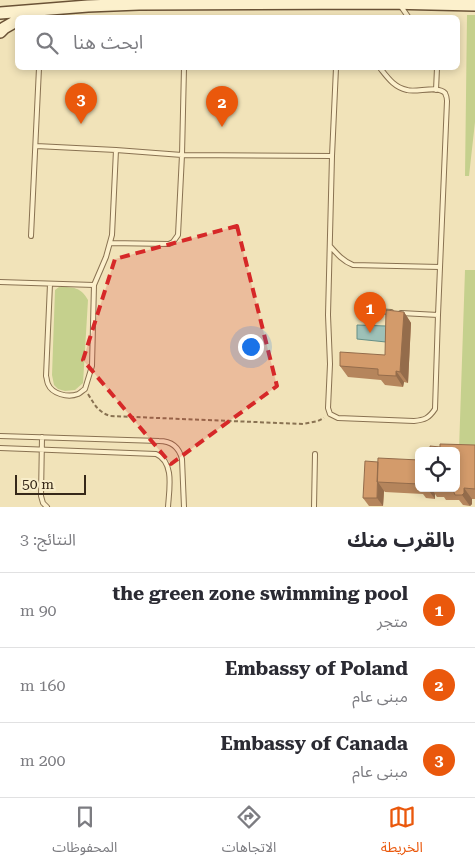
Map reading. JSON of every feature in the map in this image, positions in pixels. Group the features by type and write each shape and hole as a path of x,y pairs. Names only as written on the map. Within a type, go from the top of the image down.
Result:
{"main road":[{"path":"0,13 139,4 398,3 475,5"},
{"path":"36,15 60,8"},
{"path":"0,32 15,22"}],"lane":[{"path":"398,3 406,15"},
{"path":"31,236 39,70"},
{"path":"110,243 169,244 178,235 184,70"},
{"path":"336,70 328,315 330,364 328,408 330,414 338,418 424,420 435,409 448,101 446,94 436,90 406,90 392,83 382,70"},
{"path":"436,90 437,70"},
{"path":"36,146 182,155 332,156"},
{"path":"50,284 46,376 48,386 53,391 61,394 78,394 85,389 92,366 94,285 106,257 112,235 116,150"},
{"path":"330,246 347,263 440,267"},
{"path":"0,282 94,285"},
{"path":"364,310 438,315"},
{"path":"0,436 168,442 179,450 182,459 184,507"},
{"path":"42,437 41,496 43,503 47,507"},
{"path":"0,448 151,454 160,456 169,468 168,507"},
{"path":"314,507 315,454"}],"path":[{"path":"85,389 97,409 110,416 303,424 318,421 330,414"}],"highlighted area":[{"path":"237,226 277,386 171,464 83,360 115,259"}],"green space":[{"path":"467,15 475,15 475,122 469,176 465,176"},
{"path":"465,270 475,270 475,450 460,450"},
{"path":"59,287 79,290 88,300 83,383 75,390 65,391 58,389 54,385 52,375 55,290"}],"water":[{"path":"357,325 386,326 386,342 357,339"}],"building":[{"path":"386,310 404,312 400,372 396,371 396,376 378,375 378,369 340,366 340,352 385,355"},
{"path":"440,444 475,445 475,489 464,488 462,495 455,495 454,492 460,492 460,447 440,447"},
{"path":"378,458 415,460 415,484 377,482"},
{"path":"365,461 378,462 377,498 363,498"}],"place":[{"name":"Embassy of Canada","path":"81,124"},
{"name":"Embassy of Poland","path":"222,127"},
{"name":"the green zone swimming pool","path":"370,333"}]}
